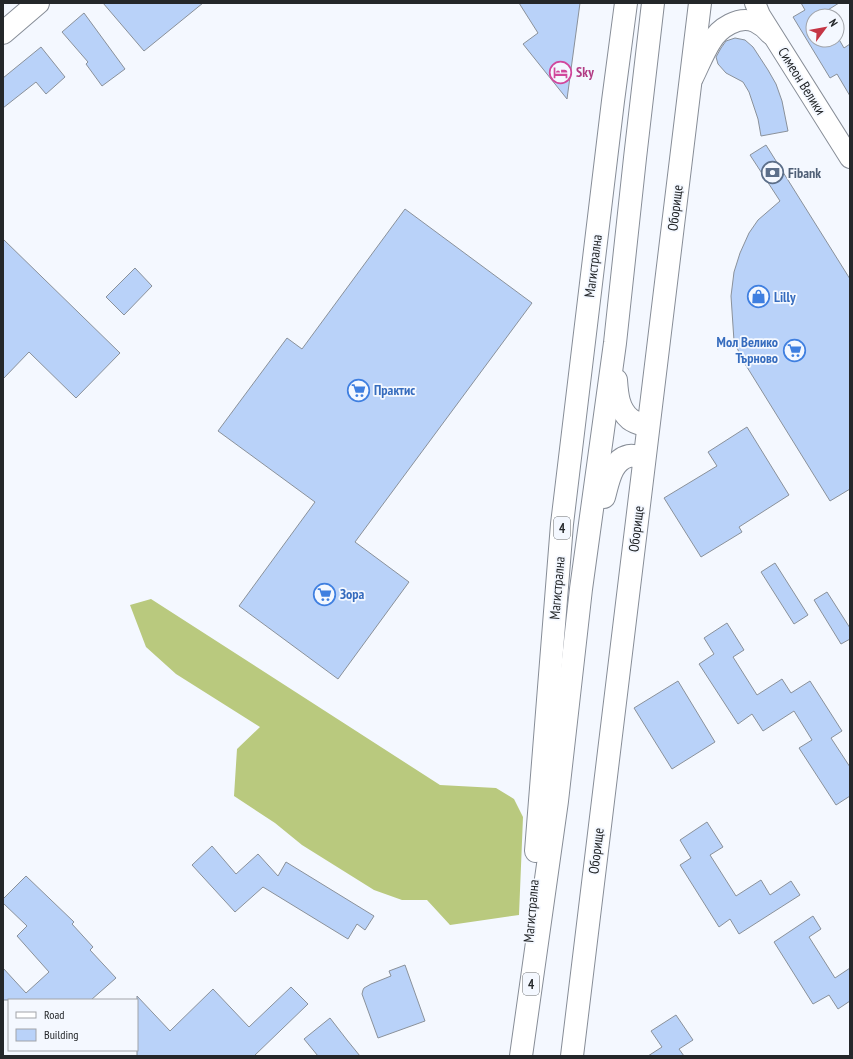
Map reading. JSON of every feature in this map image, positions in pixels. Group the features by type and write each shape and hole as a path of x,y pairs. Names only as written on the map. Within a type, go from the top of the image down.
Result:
{"main road":[{"path":"3,33 38,3"},
{"name":"Магистрална","path":"520,1056 562,524 626,3"},
{"name":"4","path":"520,1056 557,801 581,589 615,343 635,158 654,3"},
{"name":"Оборище","path":"572,1056 700,3"},
{"path":"615,343 617,389 620,406 630,419 648,426"},
{"path":"581,589 612,470 624,458 630,456 644,458"}],"street":[{"name":"Симеон Велики","path":"755,3 760,14 850,158"},
{"path":"690,86 710,42 723,28 740,20 747,20 755,22 763,27 775,38"}],"green space":[{"path":"151,599 440,785 496,788 514,799 523,817 519,915 450,925 427,900 402,900 374,890 302,845 275,823 234,796 237,749 260,727 176,674 146,647 130,605"}],"building":[{"path":"103,3 203,3 144,51"},
{"path":"519,3 580,3 567,99 523,44 538,33"},
{"path":"801,3 839,3 831,8 805,8 805,10"},
{"path":"805,10 805,37 793,17"},
{"path":"84,13 125,69 102,86 86,64 88,62 62,32"},
{"path":"735,38 745,40 753,47 776,84 782,101 788,131 761,136 758,119 749,92 743,82 726,73 718,64 716,57 721,48 726,41"},
{"path":"850,44 850,96 837,74 830,78 812,48 845,48"},
{"path":"41,47 65,77 46,94 36,82 3,108 3,78"},
{"name":"Мол Велико Търново","path":"766,145 850,279 850,489 830,501 742,359 734,341 731,296 734,272 740,253 749,233 758,220 780,201 750,155"},
{"name":"Практис","path":"405,209 532,303 355,542 409,582 338,679 239,606 315,502 218,431 287,338 302,349"},
{"path":"3,239 120,353 76,398 29,352 3,379"},
{"path":"135,268 152,286 124,315 106,297"},
{"path":"747,427 789,495 739,527 742,532 701,557 664,498 717,466 708,452"},
{"path":"775,563 808,615 794,624 761,572"},
{"path":"827,592 850,628 850,639 841,644 814,600"},
{"path":"727,623 744,650 733,657 757,695 782,679 791,693 810,681 842,731 831,738 850,767 850,796 836,805 799,748 812,740 794,711 763,731 752,714 738,724 699,664 714,654 704,638"},
{"path":"678,681 715,742 672,769 634,708"},
{"path":"707,822 723,847 710,855 736,896 761,880 770,895 791,881 800,895 739,934 730,919 719,927 680,865 691,858 680,840"},
{"path":"212,846 236,874 258,854 278,876 286,862 374,916 365,930 357,924 348,939 263,887 235,912 192,865"},
{"path":"26,876 74,922 72,924 93,947 90,950 116,978 92,999 3,1000 3,968 26,993 49,972 17,936 27,926 3,903 3,899"},
{"path":"813,916 821,929 809,937 835,978 850,968 850,1001 838,1009 829,995 813,1004 774,942"},
{"path":"405,965 425,1021 378,1038 362,994 363,990 371,984 391,976 389,971"},
{"path":"291,987 308,1004 254,1056 137,1056 137,996 170,1031 213,989 249,1027"},
{"path":"676,1015 693,1040 679,1049 684,1056 648,1056 662,1047 651,1031"},
{"path":"330,1018 360,1056 318,1056 304,1039"}],"place":[{"name":"Sky","path":"561,72"},
{"name":"Fibank","path":"773,173"},
{"name":"Lilly","path":"758,297"},
{"name":"Мол Велико Търново","path":"794,350"},
{"name":"Практис","path":"358,390"},
{"name":"Зора","path":"324,594"}]}
